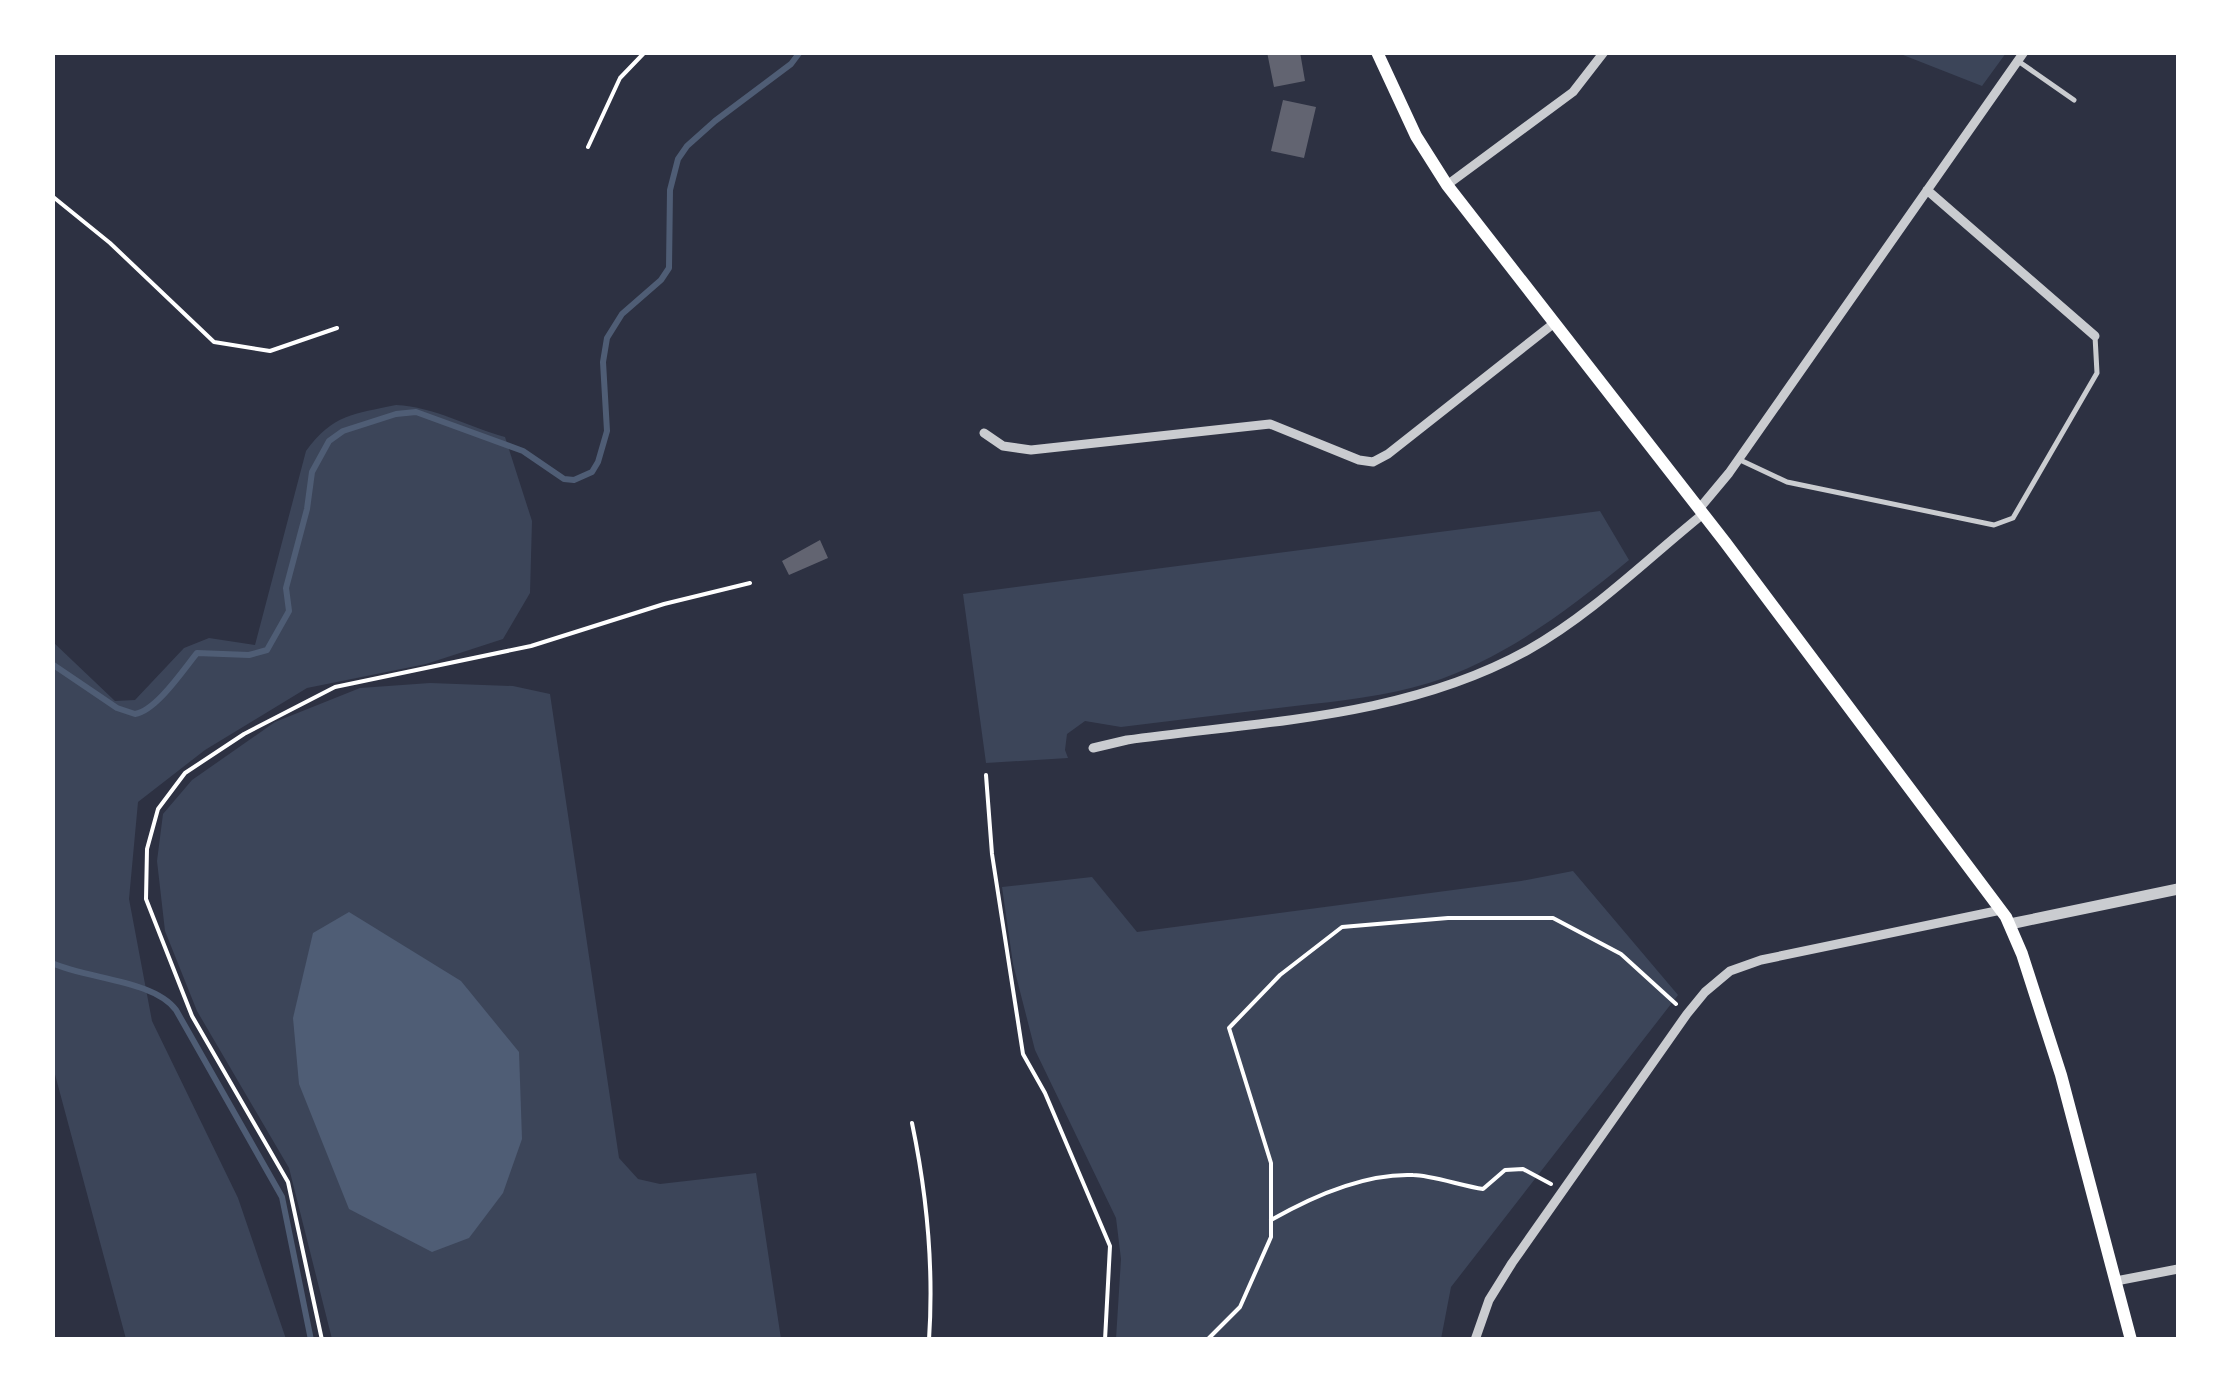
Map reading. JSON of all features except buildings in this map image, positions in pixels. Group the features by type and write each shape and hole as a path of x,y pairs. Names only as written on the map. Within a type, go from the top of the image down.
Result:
{"main road":[{"path":"1376,52 1416,136 1447,186 1701,511 2010,924 2061,1075 2131,1340"}],"street":[{"path":"1447,186 1573,92 1604,52"},
{"path":"1093,748 1390,704 1460,682 1556,633 1701,511 2021,57"},
{"path":"1927,190 2095,336"},
{"path":"984,433 1003,446 1032,450 1270,424 1372,462 1388,454 1553,324"},
{"path":"2010,924 2178,888"},
{"path":"1475,1340 1489,1300 1564,1190 1688,1014 1730,972 1761,960 2001,910"},
{"path":"2116,1282 2178,1269"}],"lane":[{"path":"2021,57 2074,100"},
{"path":"1738,459 1787,482 1994,525 2006,523 2014,518 2096,372 2099,363 2095,336"}],"path":[{"path":"588,147 620,78 645,52"},
{"path":"52,196 110,243 214,342 270,351 337,328"},
{"path":"322,1340 288,1182 192,1016 146,899 147,849 158,809 185,774 244,734 335,688 531,646 664,604 750,583"},
{"path":"986,775 999,907 1023,1054 1045,1093 1110,1246 1105,1340"},
{"path":"1206,1340 1240,1308 1270,1236 1270,1163 1229,1028 1280,975 1342,927 1448,918 1553,918 1621,954 1688,1014"},
{"path":"912,1123 929,1218 932,1290 928,1340"},
{"path":"1270,1221 1301,1203 1359,1182 1414,1175 1483,1189 1504,1170 1523,1170 1564,1190"}],"shaded area":[{"path":"1898,53 2006,53 1982,86"},
{"path":"396,405 438,413 505,437 532,521 530,593 503,639 426,664 307,688 205,750 138,802 129,899 152,1021 238,1198 286,1339 126,1339 53,1067 53,642 115,701 135,700 184,648 209,638 255,645 306,451 335,423"},
{"path":"1600,511 1629,560 1535,631 1457,673 1413,688 1346,700 1121,727 1085,721 1067,734 1068,758 986,763 963,594"},
{"path":"430,683 513,686 550,694 619,1158 638,1179 660,1184 756,1173 781,1339 332,1339 289,1168 197,1011 165,931 157,861 163,814 192,780 275,722 360,688"},
{"path":"1573,871 1678,995 1451,1287 1441,1339 1116,1339 1121,1259 1116,1218 1035,1050 1013,964 1002,887 1092,877 1137,932"},
{"path":"349,912 461,981 519,1052 522,1139 503,1193 469,1238 432,1252 349,1209 299,1084 293,1018 313,933"}],"waterway":[{"path":"52,664 117,708 135,714 160,698 197,653 249,655 267,650 289,611 286,588 307,509 312,472 329,441 343,431 396,414 416,412 523,451 564,479 574,480 592,472 607,431 603,362 607,338 622,314 669,268 670,190 678,159 715,121 791,64 800,52"},
{"path":"52,963 152,992 176,1010 282,1197 311,1340"}]}
